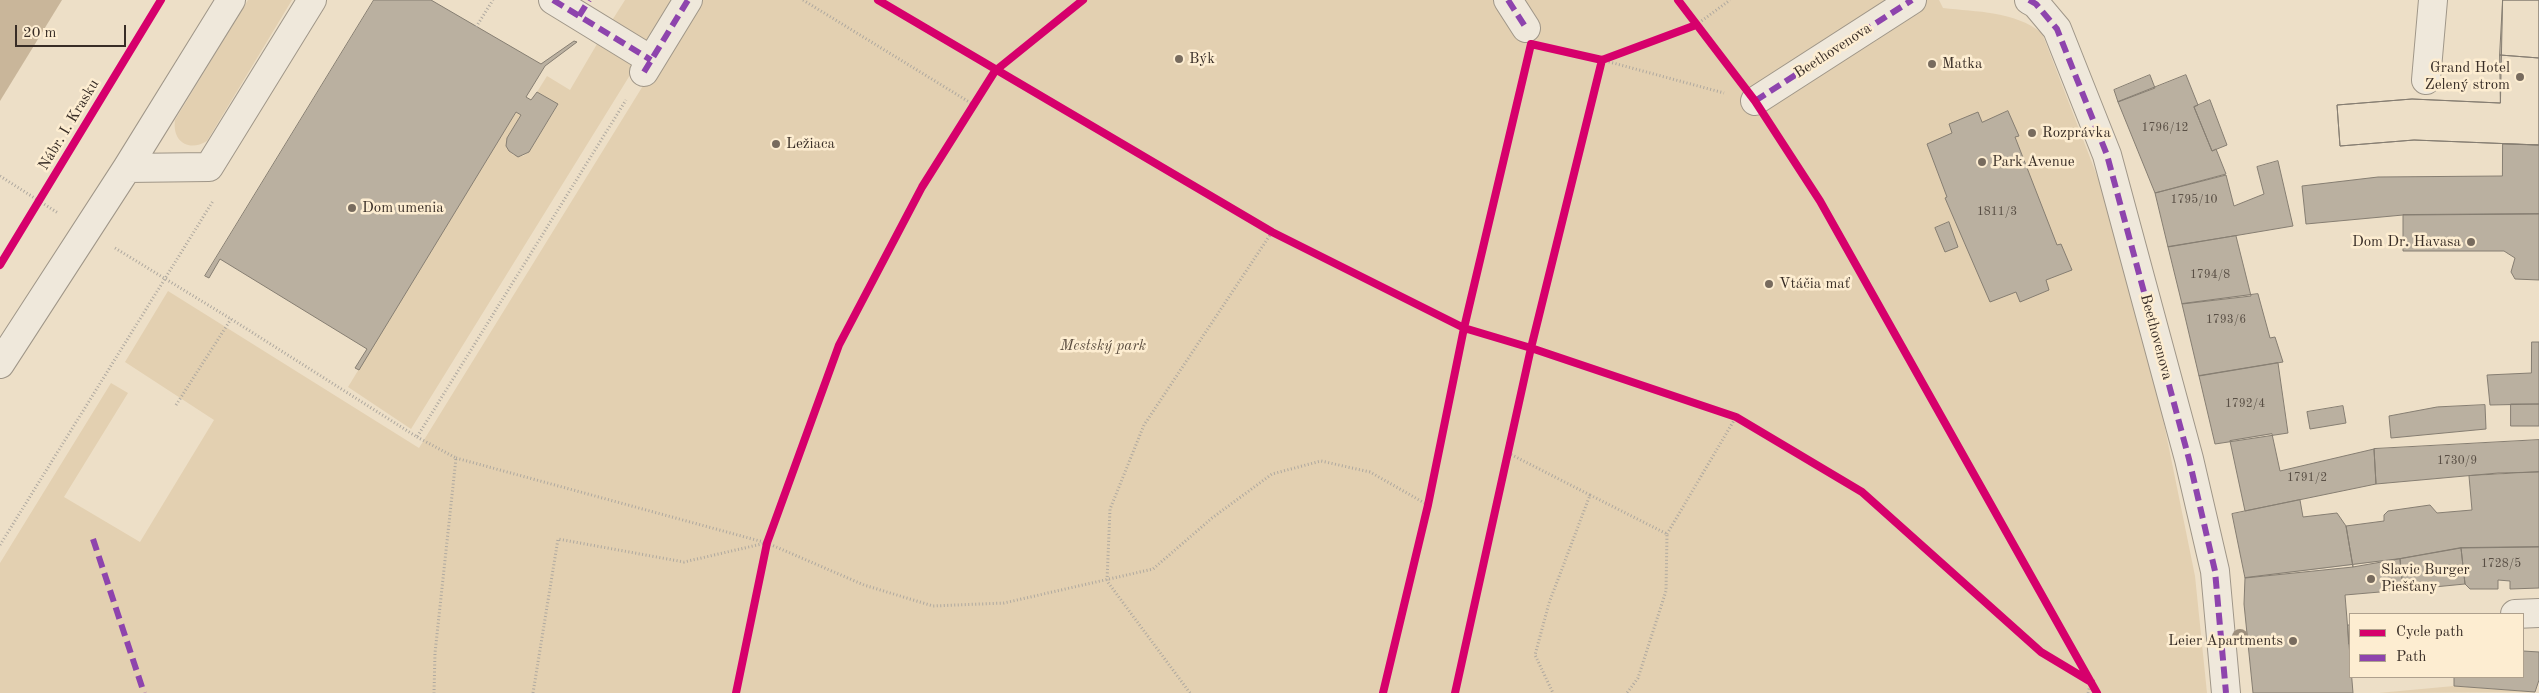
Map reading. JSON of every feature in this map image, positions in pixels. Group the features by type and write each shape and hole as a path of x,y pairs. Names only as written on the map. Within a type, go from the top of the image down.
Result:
{"street":[{"path":"0,364 127,168 231,0"},
{"path":"127,168 209,167 312,0"},
{"path":"553,0 584,8 647,66 688,0"},
{"path":"1508,0 1526,28"},
{"name":"Beethovenova","path":"1755,102 1912,0"},
{"path":"2426,80 2433,0"},
{"name":"Beethovenova","path":"2040,1 2057,29 2110,164 2189,459 2215,571 2226,693"},
{"path":"2524,614 2539,613"}],"path":[{"path":"476,26 493,0"},
{"path":"803,0 976,102 968,114"},
{"path":"1688,28 1694,22 1730,0"},
{"path":"1694,22 1702,33"},
{"path":"1602,60 1619,54"},
{"path":"1593,58 1755,102"},
{"path":"1599,70 1602,60"},
{"path":"417,438 647,66"},
{"path":"0,176 40,201"},
{"path":"0,544 217,194"},
{"path":"1264,227 1281,236"},
{"path":"86,230 231,319 417,438 456,458 767,543 864,585 933,606 1004,603 1153,569 1212,518 1272,474 1321,461 1370,472 1428,506"},
{"path":"1190,693 1106,581 1110,510 1144,425 1272,232"},
{"path":"176,405 231,319"},
{"path":"1726,414 1744,422"},
{"path":"1627,693 1638,678 1666,591 1667,534 1736,417"},
{"path":"1506,463 1510,444"},
{"path":"1508,453 1667,534"},
{"path":"434,693 435,653 456,458"},
{"path":"1553,693 1534,656 1548,603 1590,495"},
{"path":"1426,515 1430,496"},
{"path":"765,552 770,534"},
{"path":"533,693 558,539 684,562 767,543"},
{"path":"2085,675 2098,693"},
{"path":"2088,693 2091,682"}],"green space":[{"path":"248,0 292,0 207,141 194,145 183,143 176,134 175,120"},
{"path":"625,0 676,0 648,45 611,22"},
{"name":"Mestský park","path":"696,0 1939,0 1943,8 1995,14 2020,20 2042,33 2111,212 2159,399 2195,576 2207,693 0,693 0,563 111,383 128,393 64,497 140,542 214,420 125,362 168,291 419,448"},
{"path":"597,44 635,67 411,429 348,387 516,112 521,115 507,138 506,146 513,155 523,156 529,152 558,105 537,92 547,76 570,90"},
{"path":"2454,686 2535,692 2378,693"}],"shaded area":[{"path":"0,0 62,0 0,101"}],"building":[{"name":"Dom umenia","path":"374,0 431,0 541,64 574,41 577,42 545,66 526,97 531,100 537,92 558,104 529,152 518,157 509,151 506,146 507,138 521,115 516,112 359,370 355,368 367,349 220,259 209,278 205,276"},
{"name":"Grand Hotel Zelený strom","path":"2503,0 2539,0 2539,145 2414,140 2340,146 2337,105 2412,99 2500,103"},
{"path":"2503,0 2539,0 2539,58 2500,55"},
{"name":"Grand Hotel Zelený strom","path":"2500,55 2539,58 2539,145 2414,140 2340,146 2337,105 2412,99 2500,103"},
{"path":"2150,75 2155,88 2118,102 2114,90"},
{"path":"2186,75 2198,105 2194,107 2212,151 2216,149 2226,174 2155,193 2118,102"},
{"path":"2210,100 2227,145 2212,151 2194,107"},
{"path":"2008,111 2019,136 2015,137 2057,245 2061,244 2072,270 2046,280 2049,290 2020,302 2016,292 1990,302 1945,198 1947,197 1927,144 1952,133 1949,124 1978,112 1982,122"},
{"path":"2503,144 2539,145 2539,214 2403,215 2306,224 2302,186 2378,177 2502,176"},
{"path":"2278,161 2293,226 2168,247 2155,193 2226,175 2234,206 2264,194 2257,167"},
{"name":"Dom Dr. Havasa","path":"2539,214 2539,280 2515,279 2511,272 2515,258 2504,251 2403,251 2403,215"},
{"path":"1949,222 1958,247 1945,252 1935,228"},
{"path":"2236,236 2251,296 2182,304 2168,247"},
{"path":"2258,294 2270,338 2275,337 2283,362 2199,376 2182,304"},
{"path":"2532,342 2539,342 2539,404 2490,405 2487,375 2531,373"},
{"path":"2278,363 2288,433 2215,444 2199,376"},
{"path":"2511,404 2539,404 2539,426 2511,426"},
{"path":"2485,405 2486,429 2391,438 2389,416 2437,407"},
{"path":"2343,406 2346,423 2310,429 2307,412"},
{"path":"2272,434 2280,471 2374,449 2376,484 2245,511 2230,441"},
{"path":"2539,440 2539,472 2498,473 2376,484 2374,449"},
{"path":"2539,472 2539,547 2461,548 2353,567 2346,526 2384,521 2384,515 2388,511 2430,505 2437,513 2472,510 2469,476"},
{"path":"2300,500 2303,517 2337,513 2346,526 2353,567 2245,578 2232,514"},
{"path":"2539,547 2539,588 2510,589 2510,581 2498,580 2498,589 2470,589 2465,584 2461,548"},
{"path":"2461,548 2465,584 2403,590 2400,559"},
{"path":"2400,559 2403,590 2345,595 2349,644 2349,678 2352,678 2353,693 2253,693 2244,604 2245,578"},
{"path":"2524,651 2539,652 2539,680 2535,692 2454,686 2454,678 2524,678"}],"marked path":[{"path":"553,0 651,60"},
{"path":"579,16 589,0"},
{"path":"644,72 688,0"},
{"path":"1508,0 1526,28"},
{"path":"1755,101 1912,0"},
{"path":"2029,0 2036,4 2057,29 2107,155 2189,459 2215,571 2226,693"},
{"path":"93,539 144,693"}],"cycle path":[{"name":"Nábr. I. Krasku","path":"0,265 161,0"},
{"path":"878,0 1272,232 1464,328 1531,348 1736,417 1862,492 2041,652 2091,682"},
{"path":"736,693 767,543 839,345 922,187 995,71 1083,0"},
{"path":"1678,0 1755,101 1820,201 2097,693"},
{"path":"1383,693 1428,505 1464,328 1531,44 1602,60 1696,25"},
{"path":"1455,693 1531,348 1602,60"}],"place":[{"name":"Býk","path":"1179,59"},
{"name":"Matka","path":"1932,64"},
{"name":"Grand Hotel Zelený strom","path":"2520,77"},
{"name":"Rozprávka","path":"2032,133"},
{"name":"Ležiaca","path":"776,144"},
{"name":"Park Avenue","path":"1982,162"},
{"name":"Dom umenia","path":"352,208"},
{"name":"Dom Dr. Havasa","path":"2471,242"},
{"name":"Vtáčia mať","path":"1769,284"},
{"name":"Slavic Burger Piešťany","path":"2371,579"},
{"name":"Leier Apartments","path":"2293,641"}]}
